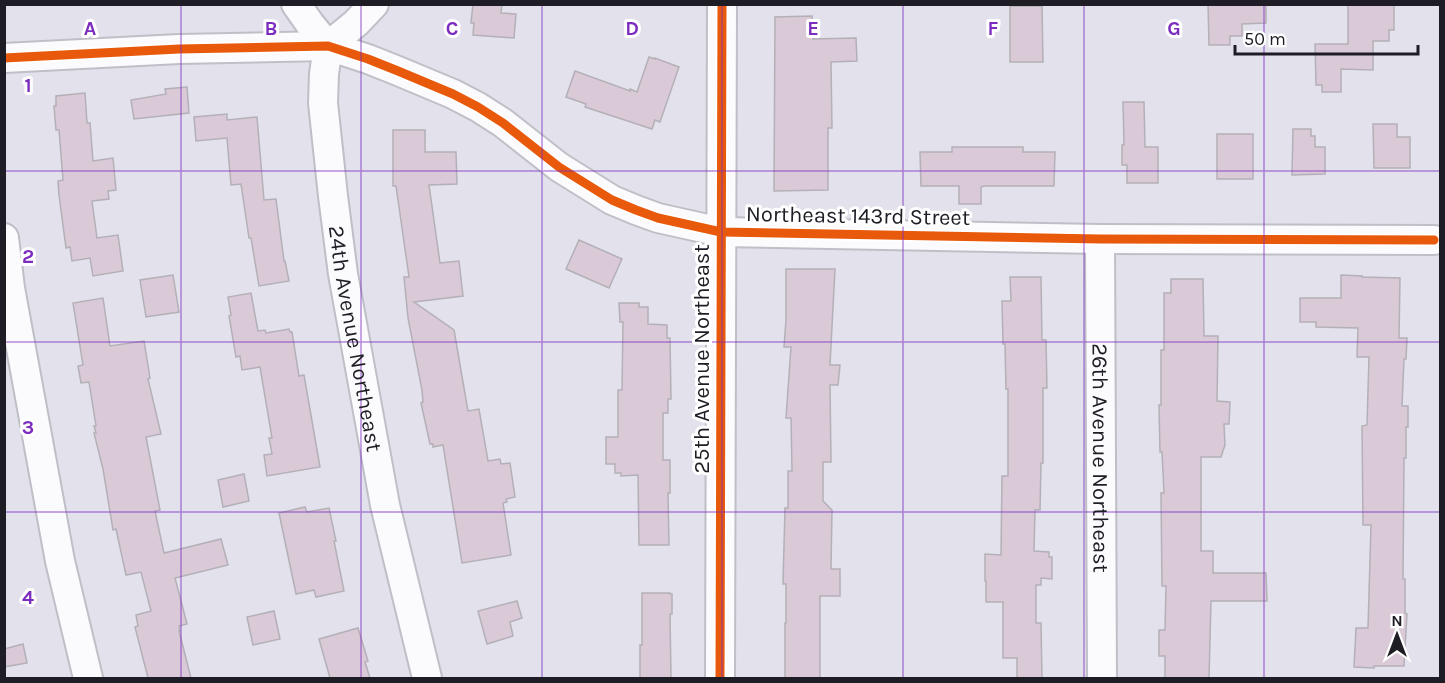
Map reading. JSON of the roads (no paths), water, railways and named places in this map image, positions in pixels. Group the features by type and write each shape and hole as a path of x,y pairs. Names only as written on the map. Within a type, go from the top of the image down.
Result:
{"street":[{"path":"296,4 328,46 356,23 374,4"},
{"name":"25th Avenue Northeast","path":"720,678 722,4"},
{"name":"Northeast 143rd Street","path":"4,58 179,49 328,46 368,58 478,107 503,123 559,167 612,200 658,218 721,231 1100,239 1438,241"},
{"name":"24th Avenue Northeast","path":"328,46 323,103 343,274 386,505 427,678"},
{"path":"4,238 10,288 60,561 88,678"},
{"name":"26th Avenue Northeast","path":"1100,239 1102,678"}]}
